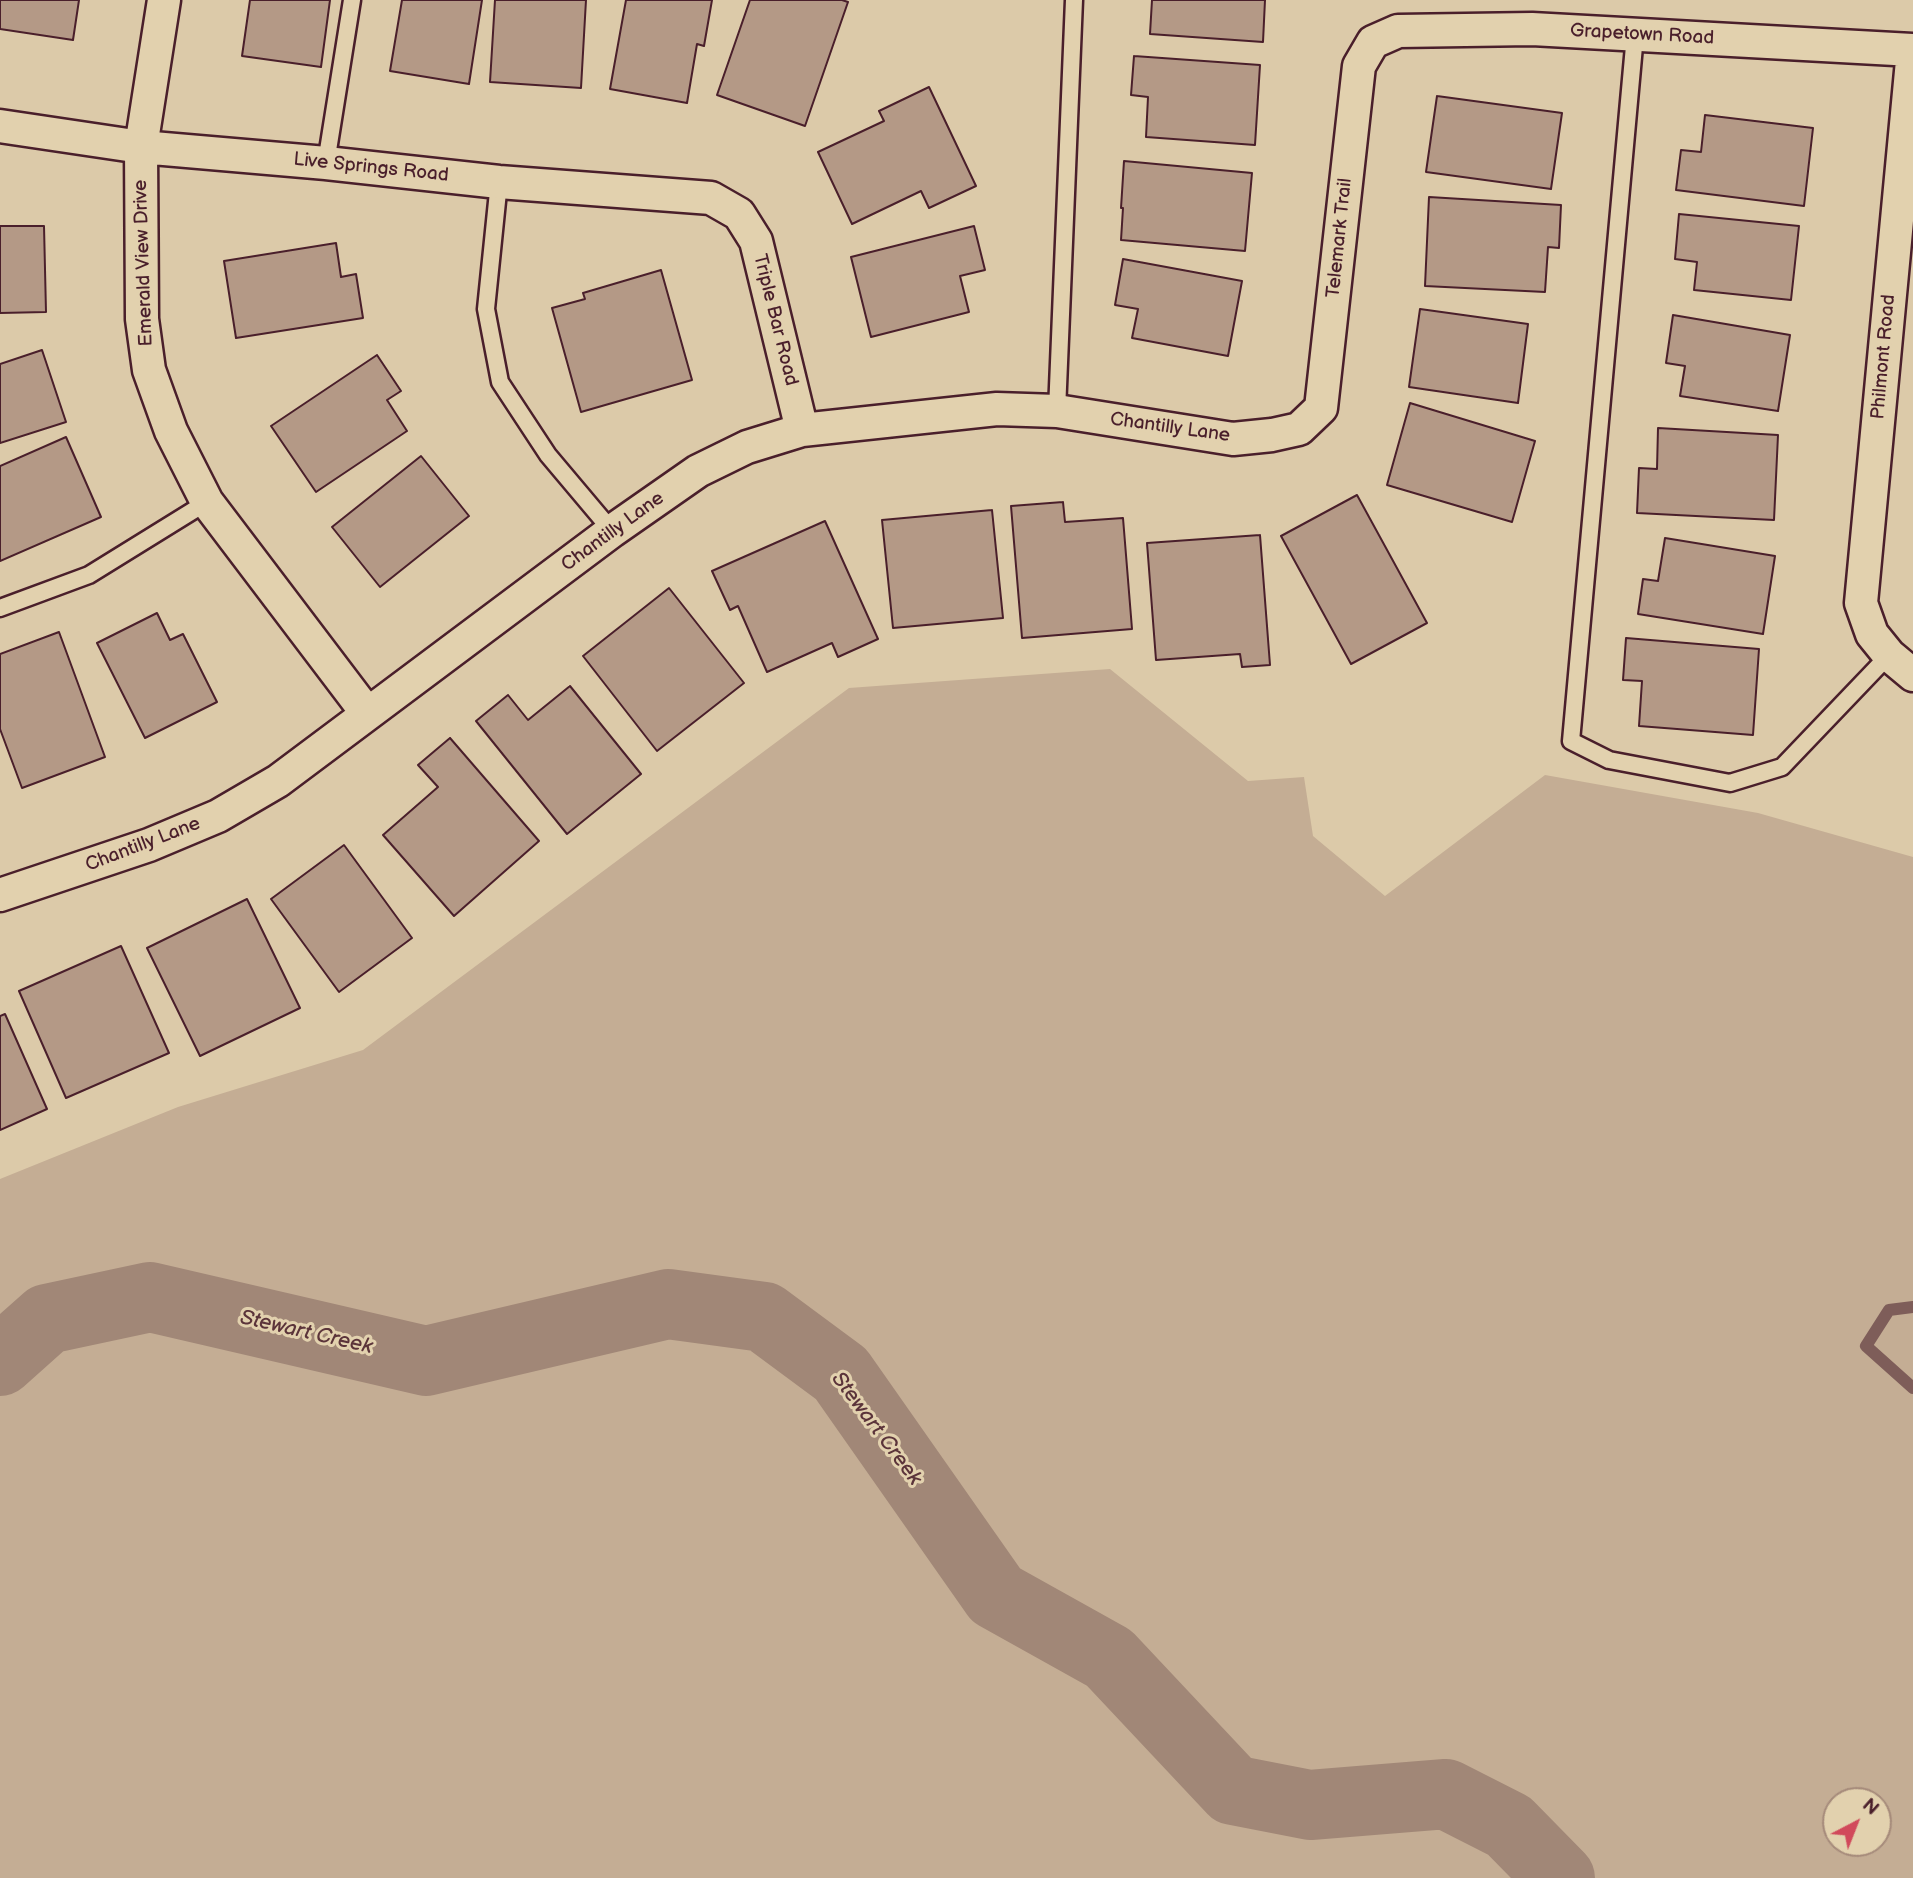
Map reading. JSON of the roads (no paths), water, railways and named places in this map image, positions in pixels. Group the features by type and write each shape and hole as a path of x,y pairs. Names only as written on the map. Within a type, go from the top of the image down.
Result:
{"street":[{"name":"Emerald View Drive","path":"164,0 141,147 142,319 149,370 171,432 207,502 367,713"},
{"name":"Grapetown Road","path":"1373,42 1398,31 1532,29 1913,50"},
{"name":"Telemark Trail","path":"1300,429 1321,408 1359,66 1373,42"},
{"name":"Philmont Road","path":"1913,50 1861,603 1871,634 1889,655 1913,675"},
{"name":"Live Springs Road","path":"0,126 141,147 499,182 711,198 739,214"},
{"name":"Triple Bar Road","path":"739,214 756,241 802,430"},
{"name":"Chantilly Lane","path":"0,895 149,845 218,816 278,781 612,531 698,471 747,447 802,430 996,409 1057,411 1233,439 1300,429"}],"lane":[{"path":"326,163 352,0"},
{"path":"1057,411 1074,0"},
{"path":"1635,35 1571,741 1609,760 1730,783 1782,767 1889,655"},
{"path":"499,182 485,309 500,382 548,455 612,531"},
{"path":"0,608 89,575 207,502"}],"waterway":[{"name":"Stewart Creek","path":"0,1361 47,1319 150,1297 426,1361 668,1304 764,1317 841,1374 996,1595 1109,1658 1233,1790 1310,1805 1446,1794 1509,1826 1560,1878"},
{"path":"1913,1307 1889,1310 1866,1346 1913,1388"}]}
